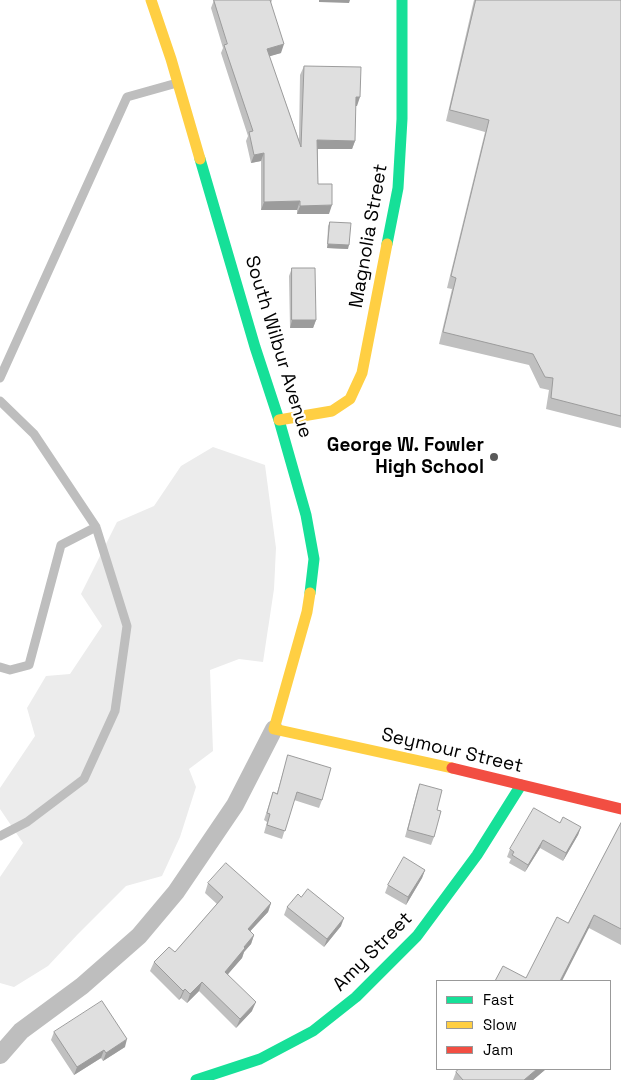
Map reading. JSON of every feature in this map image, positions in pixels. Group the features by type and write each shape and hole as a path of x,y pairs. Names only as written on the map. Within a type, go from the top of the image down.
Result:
{"street":[{"name":"South Wilbur Avenue","path":"0,1055 21,1031 82,986 138,936 176,892 235,805 274,729 307,612 314,559 306,515 279,420 254,347 171,58 151,0"},
{"name":"Magnolia Street","path":"279,420 332,411 350,399 362,372 398,188 402,119 402,0"},
{"name":"Seymour Street","path":"274,729 438,765 621,809"},
{"name":"Amy Street","path":"196,1080 260,1059 313,1031 356,997 417,936 477,855 521,785"}],"lane":[{"path":"0,378 127,97 178,83"},
{"path":"0,401 34,434 96,526 127,626 115,710 84,779 27,822 0,836"},
{"path":"0,667 10,670 29,665 61,546 96,526"}],"shaded area":[{"path":"213,447 265,465 276,548 274,589 263,662 239,659 210,670 213,751 189,769 196,787 180,837 162,876 126,886 48,966 14,987 0,983 0,877 23,843 0,809 0,788 35,736 27,708 46,676 70,674 102,626 81,594 117,522 154,506 181,466"}],"building":[{"path":"214,0 270,0 284,44 267,49 301,147 304,66 361,67 360,97 356,97 355,141 317,140 318,184 332,184 332,205 300,206 300,201 264,202 264,153 254,155 249,132 253,131 224,45 227,44"},
{"path":"476,0 621,0 621,416 551,398 553,378 545,377 533,354 443,332 456,278 451,276 489,120 450,110"},
{"path":"330,222 351,223 349,245 328,244"},
{"path":"292,268 315,268 316,320 292,320"},
{"path":"288,755 331,768 322,800 297,792 285,831 267,825 270,814 267,813 273,792 277,794"},
{"path":"420,784 442,790 437,810 441,811 434,837 408,830"},
{"path":"534,808 560,823 563,817 581,827 566,853 543,840 528,865 512,855 514,852 510,849"},
{"path":"621,823 621,929 594,915 561,980 496,980 503,966 526,978 557,917 568,923"},
{"path":"404,857 425,870 408,897 388,885"},
{"path":"226,863 271,903 248,929 254,935 225,972 256,1002 240,1019 202,982 190,994 185,989 183,991 154,962 169,947 175,952 223,897 208,883"},
{"path":"308,889 344,918 327,939 287,907 298,894 301,897"},
{"path":"102,1001 127,1039 106,1053 104,1050 77,1067 54,1032"},
{"path":"458,1070 536,1070 524,1080 463,1080 456,1072"}],"traffic: fast":[{"path":"387,244 398,188 402,119 402,0"},
{"path":"200,159 306,515 314,559 310,593"},
{"path":"196,1080 260,1059 313,1031 356,997 417,936 477,855 521,785"}],"traffic: slow":[{"path":"151,0 171,59 200,159"},
{"path":"279,420 332,411 350,399 362,373 387,244"},
{"path":"310,593 307,612 274,729 452,768"}],"traffic: jam":[{"path":"452,768 621,809"}],"place":[{"name":"George W. Fowler High School","path":"494,457"}]}
